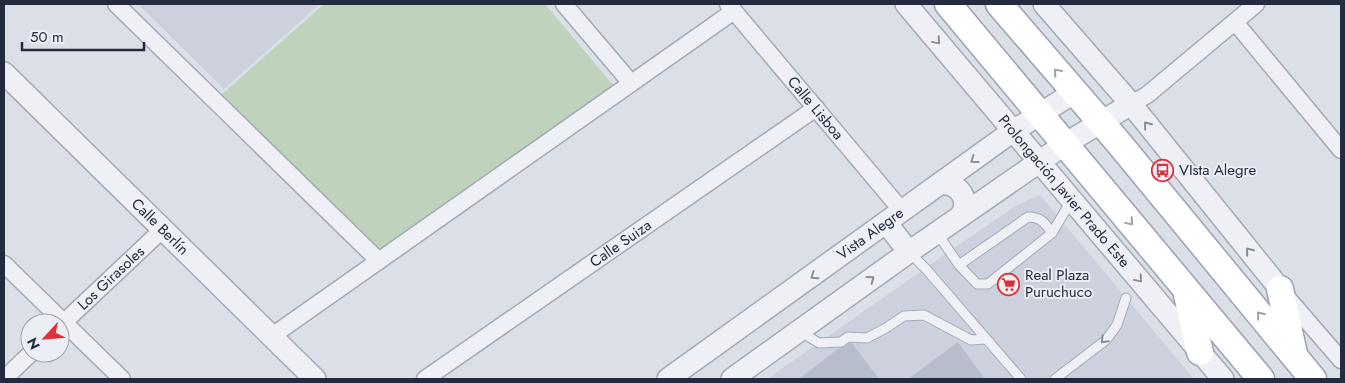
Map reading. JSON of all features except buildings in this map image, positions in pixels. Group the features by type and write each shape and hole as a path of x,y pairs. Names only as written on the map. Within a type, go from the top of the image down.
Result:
{"main road":[{"name":"Prolongación Javier Prado Este","path":"948,4 1261,379"},
{"path":"998,4 1156,188 1313,379"},
{"path":"1108,196 1108,191 1113,181 1123,177 1139,180 1156,188"},
{"path":"1186,289 1200,352"},
{"path":"1280,289 1294,357"}],"street":[{"path":"116,4 379,261"},
{"path":"564,4 631,83"},
{"name":"Prolongación Javier Prado Este","path":"906,4 1223,379"},
{"path":"732,379 756,366 799,331 1065,144 1147,95 1256,4"},
{"path":"1046,5 1131,104 1280,289 1341,360"},
{"path":"272,336 631,83 731,7"},
{"name":"Calle Lisboa","path":"731,7 816,108 895,218"},
{"path":"1235,22 1341,150"},
{"name":"Calle Berlín","path":"4,73 315,379"},
{"name":"Vista Alegre","path":"668,379 895,218 1013,131 1075,92"},
{"name":"Calle Suiza","path":"425,379 816,108"},
{"path":"940,184 952,185 961,191 965,207 961,216"},
{"path":"895,218 909,252"},
{"name":"Los Girasoles","path":"70,316 163,229"},
{"path":"4,264 51,313"},
{"path":"70,331 122,379"},
{"path":"4,379 21,363"}],"lane":[{"path":"937,233 959,264 977,284 988,284 1052,233 1072,200"},
{"path":"959,264 1028,217 1037,217 1045,222 1052,233"},
{"path":"909,252 926,269 1021,379"},
{"path":"1054,379 1106,340 1117,325 1126,298"},
{"path":"799,331 819,343 841,342 848,337 867,338 904,316 924,315 971,340 986,339"}],"shaded area":[{"path":"138,4 320,4 224,89"},
{"name":"Real Plaza Puruchuco","path":"1040,195 1194,379 767,379 970,237 1016,206"}],"green space":[{"path":"324,4 545,4 613,85 379,251 220,96"}],"place":[{"name":"VIsta Alegre","path":"1163,170"},
{"name":"Real Plaza Puruchuco","path":"1009,284"}]}
